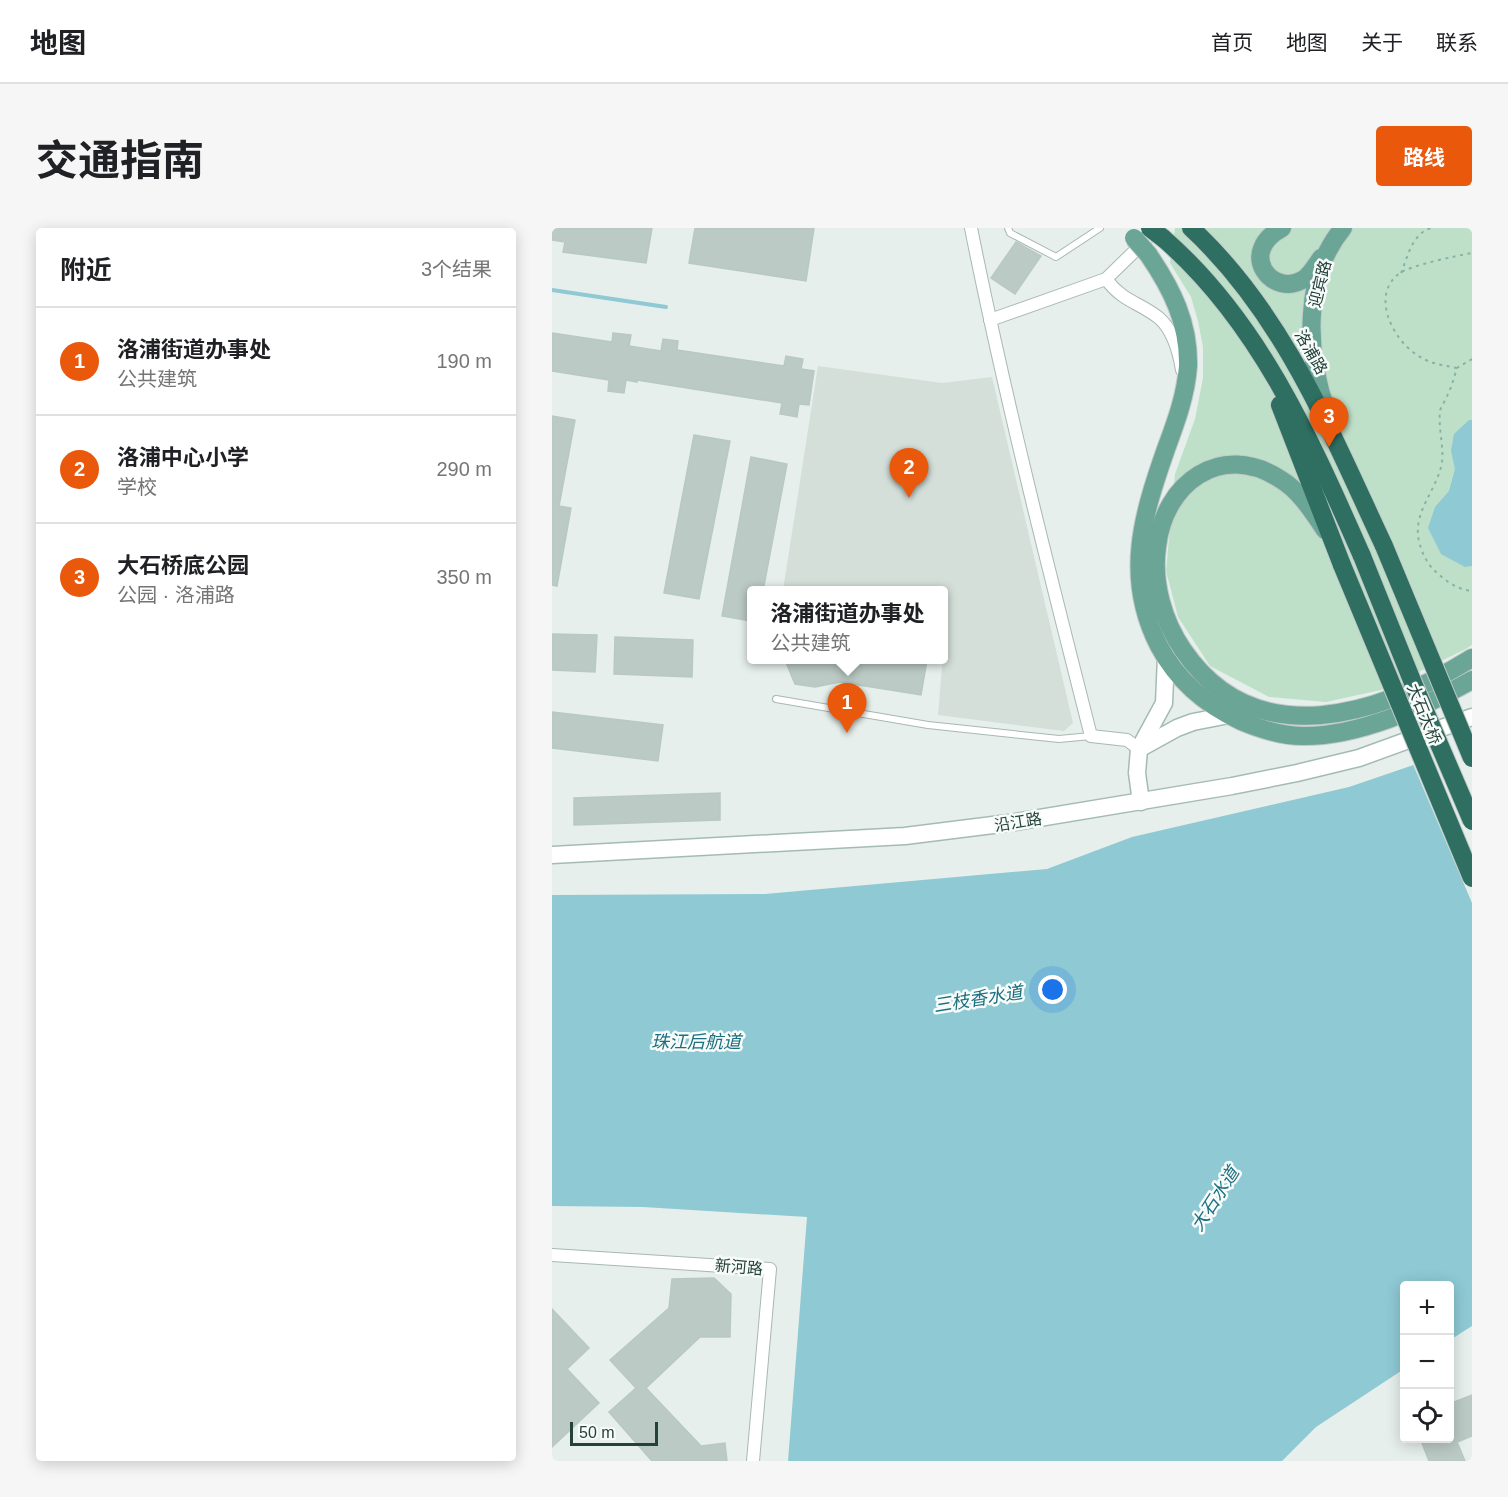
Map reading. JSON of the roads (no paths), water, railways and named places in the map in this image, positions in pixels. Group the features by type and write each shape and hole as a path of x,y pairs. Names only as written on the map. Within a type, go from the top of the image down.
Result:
{"highway":[{"name":"洛浦路","path":"1191,228 1242,283 1288,350 1325,420 1384,546"},
{"path":"1156,231 1209,284 1252,340 1284,413 1342,565"},
{"name":"大石大桥","path":"1252,340 1305,429 1362,556 1472,821"},
{"name":"大石大桥","path":"1384,546 1472,758"},
{"name":"大石大桥","path":"1342,565 1472,878"}],"main road":[{"path":"1282,228 1266,238 1260,256 1269,277 1286,284 1295,284 1307,276 1340,231"},
{"name":"迎宾路","path":"1340,231 1322,265 1314,298 1313,356 1320,390 1331,424 1384,546"},
{"path":"1129,233 1148,254 1170,288 1182,315 1188,355 1185,390 1147,507 1138,556 1139,581 1144,605 1152,630 1166,657 1192,689 1229,715 1257,727 1282,734 1302,736 1326,734 1394,717 1472,680"},
{"path":"1342,565 1319,521 1292,489 1281,479 1268,472 1243,465 1217,466 1182,487 1167,511 1160,528 1156,550 1159,593 1169,624 1179,643 1198,669 1214,683 1252,706 1298,717 1337,714 1377,704 1410,691 1472,658"}],"street":[{"path":"971,228 990,320 1091,735 1127,740 1139,749"},
{"path":"990,320 1106,279 1156,231"},
{"path":"1106,279 1116,292 1161,319 1175,340 1185,390"},
{"path":"1141,802 1137,773 1139,749 1164,703 1166,657"},
{"path":"1139,749 1177,728 1200,720 1229,715"},
{"name":"沿江路","path":"552,855 905,836 1009,824 1232,786 1359,758 1472,717"},
{"name":"新河路","path":"552,1255 770,1269 753,1461"}],"lane":[{"path":"1008,228 1010,232 1056,257 1100,228"},
{"path":"776,699 928,725 1059,739 1091,735"}],"water":[{"path":"1469,420 1472,420 1472,566 1465,567 1441,554 1428,528 1435,507 1449,491 1455,469 1451,451 1454,434"},
{"path":"1472,745 1472,1326 1454,1337 1454,1281 1400,1281 1400,1372 1316,1427 1282,1461 788,1461 807,1217 643,1207 552,1206 552,895 765,894 1047,869 1132,837 1349,787"}],"waterway":[{"path":"552,290 666,307"}],"place":[{"name":"大石桥底公园","path":"1329,447"},
{"name":"洛浦中心小学","path":"909,498"},
{"name":"洛浦街道办事处","path":"847,733"}],"water label":[{"name":"三枝香水道","path":"978,999"},
{"name":"珠江后航道","path":"696,1042"},
{"name":"大石水道","path":"1215,1199"}]}
